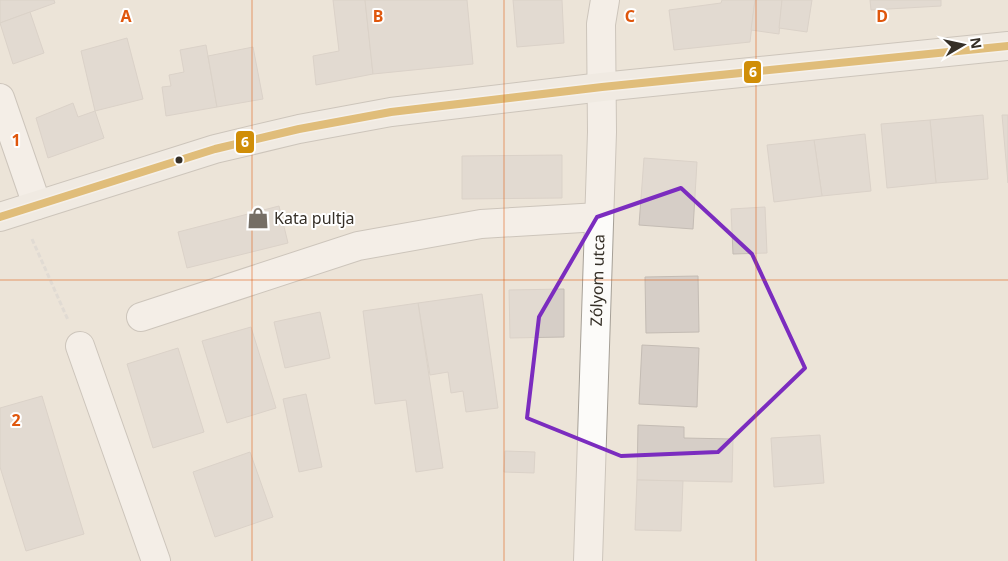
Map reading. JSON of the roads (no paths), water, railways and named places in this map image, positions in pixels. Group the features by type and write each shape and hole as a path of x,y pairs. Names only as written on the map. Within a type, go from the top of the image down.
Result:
{"street":[{"name":"Zólyom utca","path":"588,561 599,217 602,87 601,24 605,0"},
{"path":"0,217 215,149 299,129 390,112 602,87 1008,46"},
{"path":"0,98 37,205"},
{"path":"141,317 358,246 481,224 599,217"},
{"path":"80,346 156,561"}],"place":[{"name":"Kata pultja","path":"258,218"}]}
